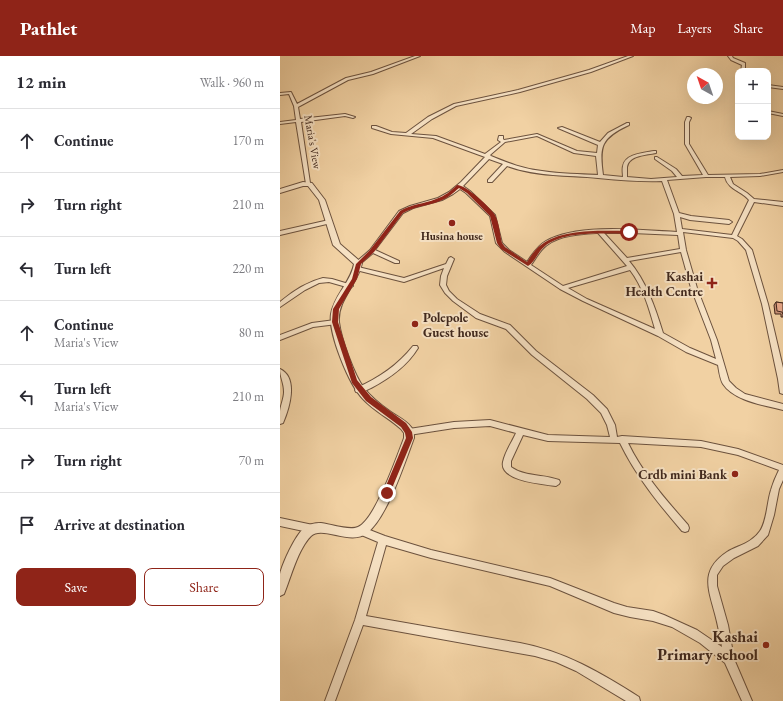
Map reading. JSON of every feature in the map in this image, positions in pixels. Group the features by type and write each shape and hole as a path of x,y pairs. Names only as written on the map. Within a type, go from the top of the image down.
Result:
{"street":[{"name":"Maria's View","path":"358,266 337,245 322,200 308,183 296,106 347,78 372,73 418,56"},
{"path":"408,134 430,118 455,105 518,91 590,71 631,56"},
{"path":"730,56 732,59 744,64 743,68"},
{"path":"771,86 783,88"},
{"path":"280,94 290,93 296,106"},
{"path":"771,113 783,115"},
{"path":"280,123 345,115 353,117"},
{"path":"689,118 687,122 687,144 706,176"},
{"path":"601,177 598,155 601,144 612,132 627,124"},
{"path":"374,126 391,133 434,137 529,171 542,173 651,180 680,177 760,175 783,171"},
{"path":"560,128 601,144"},
{"path":"280,522 312,529 321,528 353,533 362,531 369,524 387,493 409,438 409,432 403,425 359,390 354,381 335,322 336,309 341,298 350,286 358,266 372,251 401,212 408,208 442,199 459,186 502,139 537,135 576,152 598,155"},
{"path":"625,179 625,166 628,160 638,155 654,152"},
{"path":"657,158 674,170 680,177"},
{"path":"490,181 507,163"},
{"path":"727,176 729,184 751,197 752,200 783,204"},
{"path":"664,179 677,214 683,250 694,288 714,340 726,382 738,394 783,407"},
{"path":"280,191 308,183"},
{"path":"459,186 468,192 493,216 499,243 503,248 528,265 562,288 585,300 660,334 688,350 721,364"},
{"path":"734,238 752,200"},
{"path":"677,214 690,218 729,222"},
{"path":"280,233 329,222"},
{"path":"528,265 542,246 548,241 575,234 600,232 681,232 740,240 749,250 768,316 782,379 783,391"},
{"path":"600,232 632,267 650,301 660,334"},
{"path":"625,260 683,250"},
{"path":"372,251 397,262"},
{"path":"358,266 404,280 450,262 443,285 447,292 455,300 478,316 508,327 534,353 604,411 618,439 642,476 685,528"},
{"path":"562,288 632,267"},
{"path":"280,305 305,288 320,281 331,280 350,286"},
{"path":"280,338 312,325 335,322"},
{"path":"359,390 395,371 415,348"},
{"path":"280,372 287,380 288,388 280,421"},
{"path":"409,432 475,423 502,425 520,432 548,438 618,439 701,444 738,452 783,469 775,490 765,532 755,543 731,555 720,564 713,574 712,586 723,625 730,659 748,701"},
{"path":"520,432 508,461 508,470 532,478 556,482"},
{"path":"280,590 300,541 306,532 312,529"},
{"path":"362,531 383,540 421,552 550,582 623,611 653,616 690,631 730,659"},
{"path":"330,701 360,620 383,540"},
{"path":"360,620 482,642 513,646 544,653 576,665 604,680 635,701"}],"building":[{"path":"776,302 783,303 783,314 782,312 777,311"}],"place":[{"name":"Husina house","path":"452,223"},
{"name":"Kashai Health Centre","path":"712,283"},
{"name":"Polepole Guest house","path":"415,324"},
{"name":"Crdb mini Bank","path":"735,474"},
{"name":"Kashai Primary school","path":"766,645"}],"route":[{"path":"387,493 409,438 409,432 403,425 388,415 359,390 354,381 335,322 336,309 341,298 354,279 358,269 358,264 372,251 401,212 408,208 437,201 446,197 459,186 468,192 493,216 496,223 499,243 503,248 528,265 542,246 548,241 556,238 582,233 629,232"}]}
